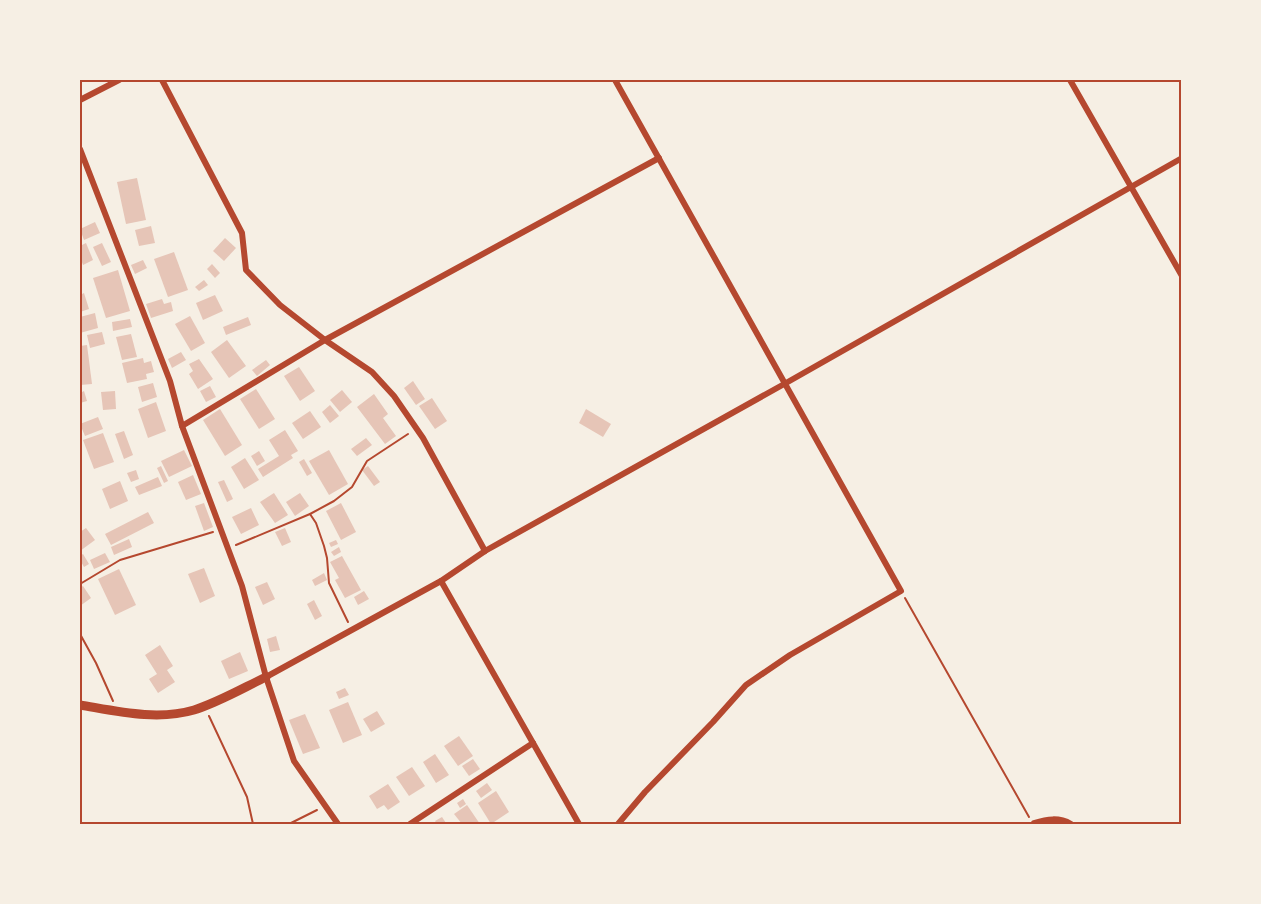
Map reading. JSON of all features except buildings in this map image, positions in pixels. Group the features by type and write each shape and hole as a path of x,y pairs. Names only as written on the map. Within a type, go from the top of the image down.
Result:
{"street":[{"path":"80,100 119,80"},
{"path":"162,80 242,232 246,270 280,305 372,372 394,396 416,429 485,551"},
{"path":"615,80 901,591 790,655 746,685 713,723 645,792 618,825"},
{"path":"1070,80 1182,276"},
{"path":"80,149 170,381 182,426 242,586 266,677 294,761 338,825"},
{"path":"182,426 326,340 659,158"},
{"path":"80,705 115,711 166,715 194,710 266,677 441,581 485,551 1182,158"},
{"path":"441,581 579,825"},
{"path":"410,825 533,743"},
{"path":"1034,823 1046,819 1064,820 1071,825"}],"path":[{"path":"228,549 310,514 334,501 352,487 367,461 416,429"},
{"path":"310,514 316,523 324,546 329,583 352,630"},
{"path":"80,584 120,560 221,530"},
{"path":"901,591 1024,810 1034,823"},
{"path":"80,634 107,684 115,711"},
{"path":"204,706 247,797 253,825"},
{"path":"289,825 325,806"}]}
